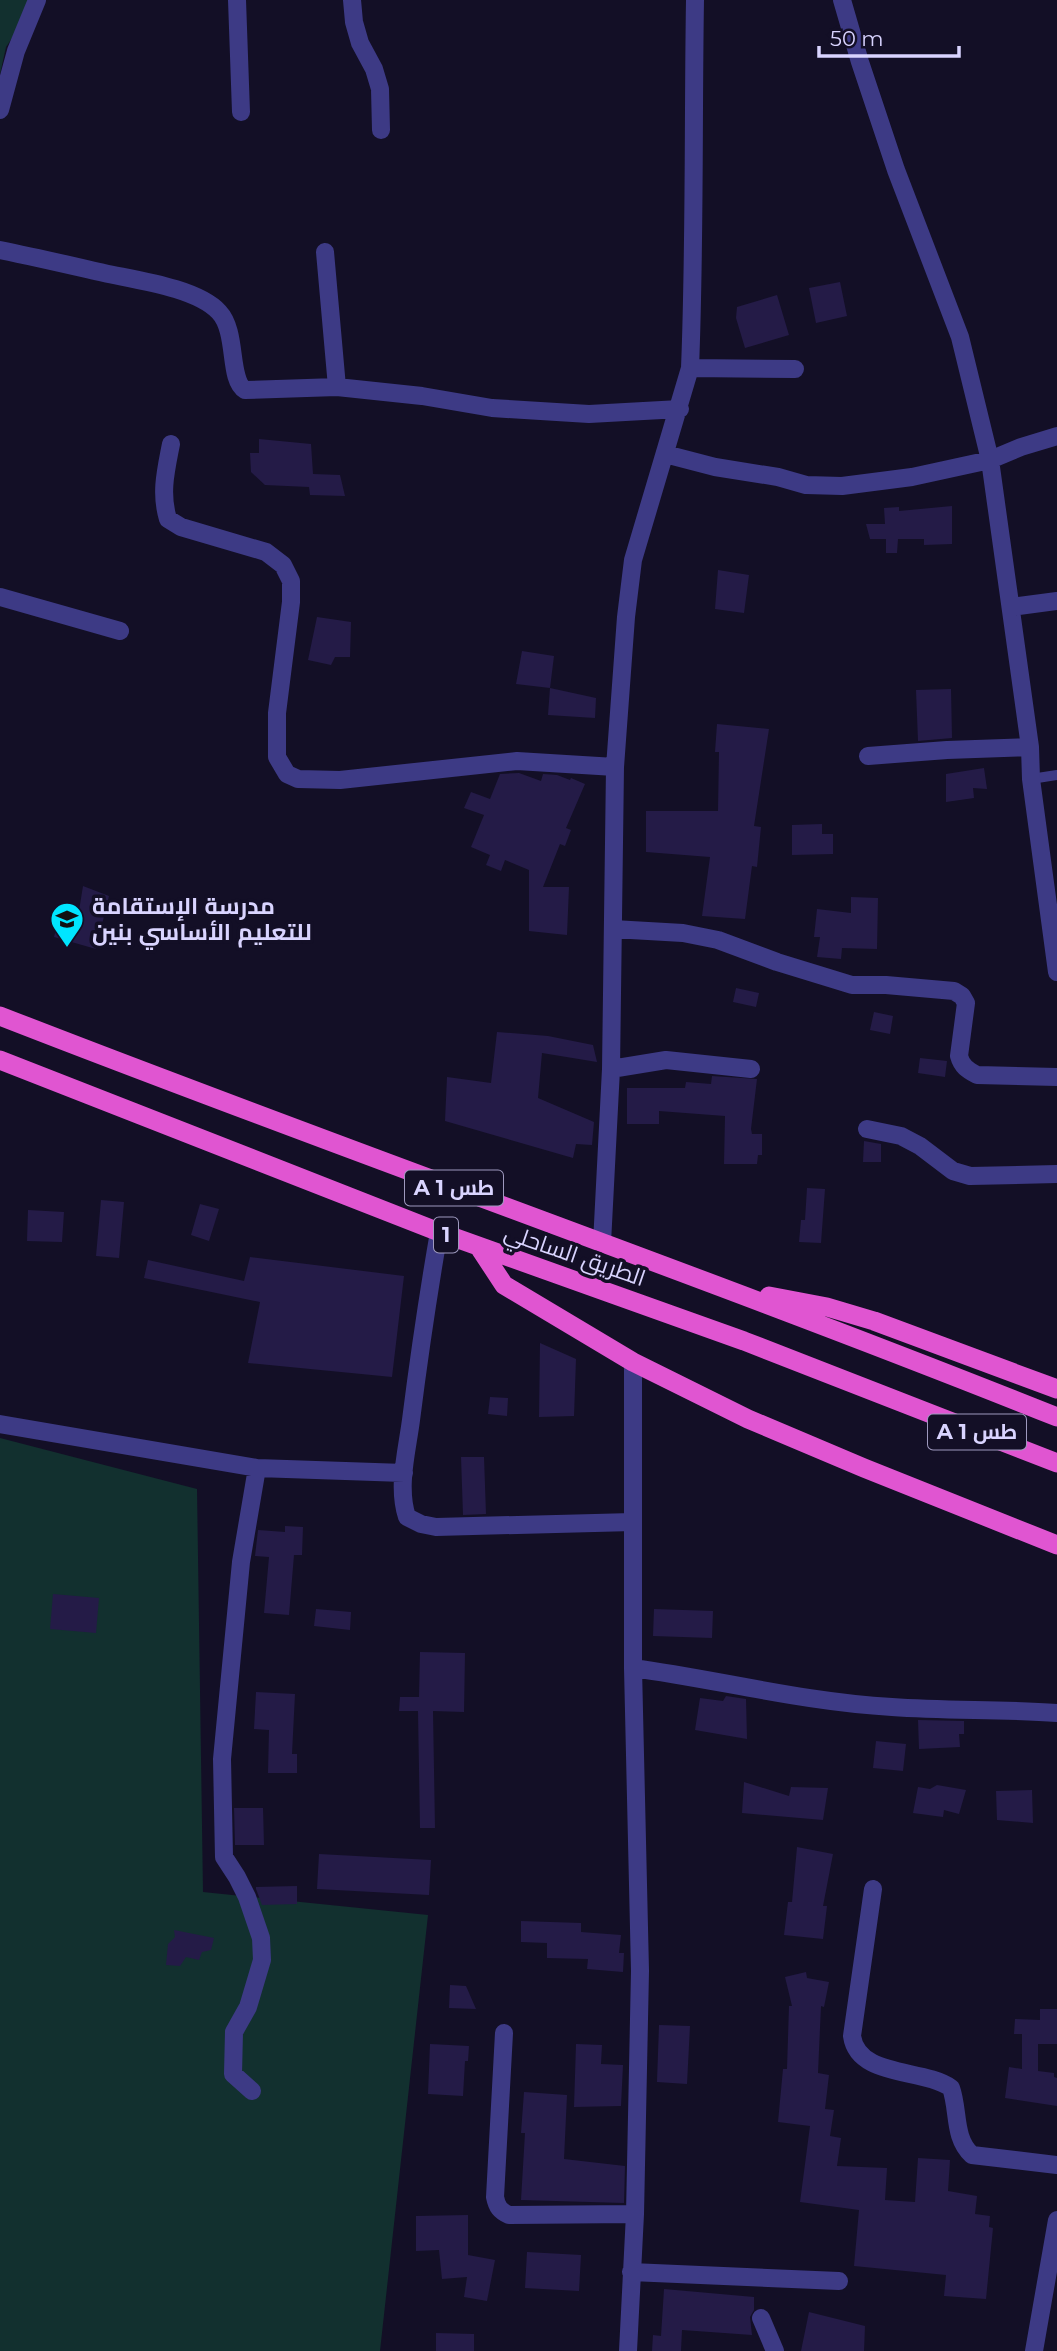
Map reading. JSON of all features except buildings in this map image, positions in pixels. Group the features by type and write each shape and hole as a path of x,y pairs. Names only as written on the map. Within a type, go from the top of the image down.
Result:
{"highway":[{"name":"الطريق الساحلي","path":"0,1016 231,1106 910,1358 1057,1417"},
{"name":"الطريق الساحلي","path":"0,1060 439,1232 744,1341 1057,1463"},
{"path":"479,1247 504,1284 633,1362 787,1435 1057,1545"},
{"path":"723,1288 827,1307 874,1321 1057,1390"}],"street":[{"path":"0,110 16,51 37,0"},
{"path":"237,0 241,113"},
{"path":"352,0 360,43 374,69 380,89 381,130"},
{"path":"602,1244 611,1069 615,767 620,674 633,560 690,368 695,248 695,0"},
{"path":"842,0 896,170 960,337 990,460 1030,747 1031,779 1057,972"},
{"path":"0,250 178,289 206,303 218,310 224,318 233,347 236,381 239,387 245,390 337,387 506,409 589,414 680,409"},
{"path":"325,252 337,387"},
{"path":"690,368 795,369"},
{"path":"665,454 715,467 824,486 842,486 912,477 990,460 1057,436"},
{"path":"171,443 163,486 163,504 168,520 181,527 266,552 283,565 291,580 291,602 278,713 277,757 287,774 298,779 340,779 517,761 615,767"},
{"path":"0,597 120,631"},
{"path":"1011,607 1057,601"},
{"path":"868,757 947,750 1030,747"},
{"path":"613,929 683,933 718,940 852,985 954,991 962,996 966,1003 959,1056 967,1069 977,1075 1057,1077"},
{"path":"611,1069 666,1060 751,1069"},
{"path":"867,1129 901,1136 920,1146 953,1171 970,1176 1057,1174"},
{"path":"439,1232 422,1333 404,1473 402,1503 407,1517 429,1526 633,1522"},
{"path":"628,2351 635,2214 640,1971 633,1668 633,1362"},
{"path":"0,1424 257,1468 404,1473"},
{"path":"252,2091 233,2074 234,2032 248,2007 262,1960 261,1938 237,1877 223,1857 222,1759 241,1562 257,1468"},
{"path":"633,1668 685,1675 779,1694 891,1707 1057,1713"},
{"path":"873,1889 852,2036 853,2044 859,2053 870,2063 940,2082 951,2088 955,2098 959,2135 972,2155 1057,2165"},
{"path":"504,2033 495,2197 501,2212 509,2215 635,2214"},
{"path":"1034,2351 1057,2223"},
{"path":"631,2272 839,2281"},
{"path":"761,2318 775,2351"}],"lane":[{"path":"1031,779 1057,775"}],"green space":[{"path":"0,0 38,0 6,47 0,74"},
{"path":"0,1438 197,1489 203,1892 428,1915 380,2351 0,2351"}],"place":[{"name":"مدرسة اﻹستقامة للتعليم اﻷساسي بنين","path":"67,949"}]}
